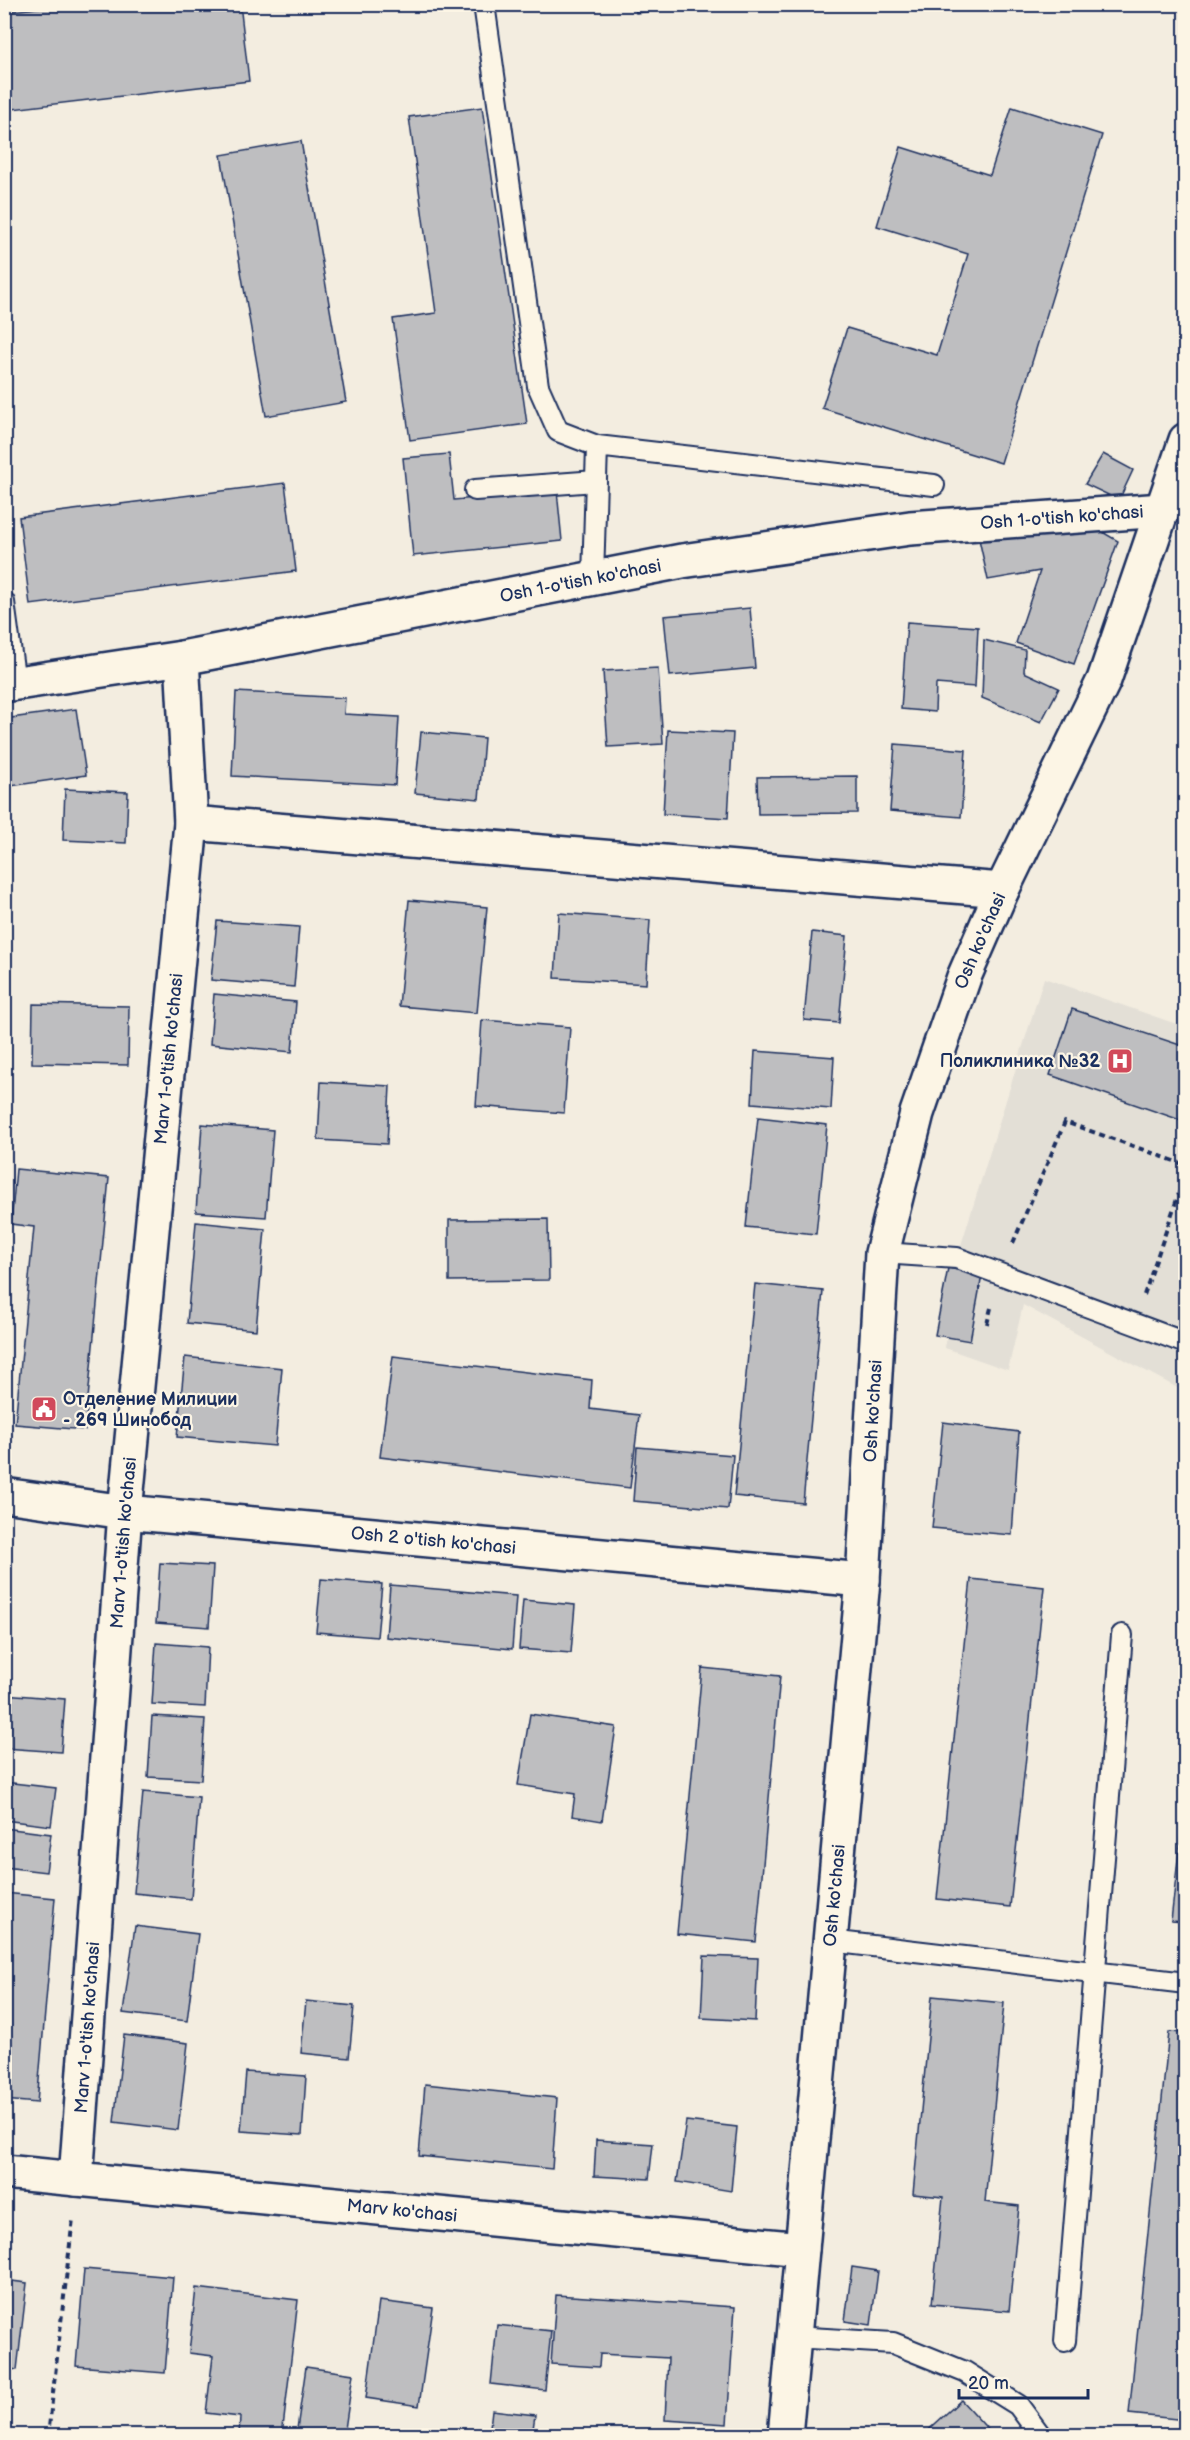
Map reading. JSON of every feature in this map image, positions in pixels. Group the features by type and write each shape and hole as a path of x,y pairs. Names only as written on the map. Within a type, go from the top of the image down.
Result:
{"street":[{"name":"Osh ko'chasi","path":"785,2436 863,1580 882,1253 904,1159 932,1067 964,977 1002,890 1104,680 1185,440"},
{"name":"Osh 1-o'tish ko'chasi","path":"10,684 182,658 682,561 910,528 1163,510"},
{"name":"Marv 1-o'tish ko'chasi","path":"76,2179 125,1512 191,823 182,658"},
{"path":"191,823 1002,890"},
{"name":"Osh 2 o'tish ko'chasi","path":"4,1495 125,1512 863,1580"},
{"name":"Marv ko'chasi","path":"4,2172 802,2249"}],"lane":[{"path":"484,4 538,386 558,431 597,446 934,485"},
{"path":"593,578 597,446"},
{"path":"475,490 596,481"},
{"path":"4,602 10,684"},
{"path":"882,1253 957,1258 1185,1343"},
{"path":"1065,2341 1122,1635"},
{"path":"830,1941 1185,1983"},
{"path":"793,2337 893,2343 964,2372 1018,2405 1041,2436"}],"path":[{"path":"987,1324 1000,1274 1065,1122 1185,1165"},
{"path":"1134,1325 1185,1173"},
{"path":"48,2436 72,2241 76,2179"}],"shaded area":[{"path":"1044,978 1185,1027 1185,1392 1023,1305 1008,1370 945,1348 957,1258"}],"building":[{"path":"70,4 240,4 249,81 4,110 4,12"},
{"path":"635,4 713,4 636,13"},
{"path":"482,107 527,424 410,440 393,319 436,313 409,117"},
{"path":"1012,107 1102,135 1001,463 822,408 847,328 937,355 968,254 877,226 901,147 990,175"},
{"path":"301,141 346,402 266,416 221,155"},
{"path":"449,454 454,500 557,491 562,541 413,556 403,458"},
{"path":"1103,454 1133,470 1119,500 1085,484"},
{"path":"285,483 296,571 30,605 19,517"},
{"path":"1085,522 1118,541 1074,664 1016,643 1040,571 988,580 979,539"},
{"path":"750,608 755,668 670,676 664,616"},
{"path":"907,622 978,627 975,687 936,684 935,712 901,709"},
{"path":"984,640 1025,650 1024,672 1059,688 1041,722 982,698"},
{"path":"658,668 663,744 608,747 603,671"},
{"path":"236,692 345,698 344,714 399,717 395,785 232,776"},
{"path":"76,709 86,775 4,787 4,719"},
{"path":"668,730 733,733 728,818 663,814"},
{"path":"421,732 484,738 479,799 415,793"},
{"path":"895,744 966,750 961,817 890,811"},
{"path":"857,776 857,813 758,814 757,777"},
{"path":"65,789 128,792 126,843 63,840"},
{"path":"409,900 487,907 477,1013 399,1006"},
{"path":"559,913 650,920 646,984 555,978"},
{"path":"217,921 299,927 294,987 211,980"},
{"path":"812,932 847,936 839,1023 804,1020"},
{"path":"214,994 296,1002 292,1052 210,1044"},
{"path":"33,1004 129,1006 128,1065 32,1063"},
{"name":"Поликлиника №32","path":"1072,1009 1186,1047 1186,1122 1050,1075"},
{"path":"482,1020 570,1027 564,1113 476,1106"},
{"path":"755,1051 834,1057 831,1109 752,1103"},
{"path":"321,1082 390,1086 387,1144 318,1140"},
{"path":"758,1117 827,1125 816,1234 746,1227"},
{"path":"202,1124 273,1130 266,1217 196,1212"},
{"path":"16,1169 109,1178 85,1430 15,1424 34,1227 11,1224"},
{"path":"548,1219 549,1280 449,1281 449,1220"},
{"path":"196,1222 265,1229 256,1330 187,1323"},
{"path":"948,1268 982,1275 970,1341 935,1335"},
{"path":"755,1284 823,1291 803,1503 734,1496"},
{"path":"393,1356 592,1380 590,1409 639,1415 630,1488 380,1457"},
{"path":"185,1357 282,1368 275,1446 177,1437"},
{"path":"943,1422 1019,1432 1012,1535 932,1528"},
{"path":"637,1447 733,1455 728,1509 633,1501"},
{"path":"160,1563 213,1566 209,1627 156,1623"},
{"path":"321,1579 382,1584 377,1637 316,1632"},
{"path":"971,1579 1044,1587 1010,1907 937,1899"},
{"path":"390,1585 516,1596 512,1649 386,1637"},
{"path":"523,1600 575,1605 571,1653 519,1649"},
{"path":"4,1631 10,1631 5,1686 4,1685"},
{"path":"156,1643 208,1647 205,1707 152,1704"},
{"path":"702,1668 780,1676 756,1942 677,1934"},
{"path":"4,1694 65,1699 61,1752 4,1748"},
{"path":"530,1714 616,1727 602,1821 572,1816 575,1794 518,1785"},
{"path":"152,1716 205,1719 201,1780 148,1777"},
{"path":"4,1782 56,1788 51,1826 4,1820"},
{"path":"1186,1788 1186,1922 1171,1921"},
{"path":"143,1792 199,1797 191,1899 134,1893"},
{"path":"4,1828 51,1834 46,1872 4,1867"},
{"path":"4,1893 55,1898 37,2103 4,2100"},
{"path":"135,1926 198,1934 187,2021 123,2013"},
{"path":"704,1956 758,1958 755,2021 701,2018"},
{"path":"932,1996 1004,2003 985,2202 1019,2206 1009,2311 932,2304 943,2197 913,2194"},
{"path":"306,2001 354,2006 349,2058 301,2053"},
{"path":"1169,2032 1186,2033 1186,2420 1129,2414"},
{"path":"124,2035 188,2043 178,2130 114,2122"},
{"path":"246,2072 306,2076 302,2135 241,2131"},
{"path":"425,2084 557,2098 552,2169 419,2156"},
{"path":"686,2121 737,2127 731,2191 677,2182"},
{"path":"596,2140 653,2144 649,2179 594,2176"},
{"path":"852,2267 878,2271 871,2325 845,2321"},
{"path":"84,2269 173,2277 165,2373 76,2366"},
{"path":"4,2280 27,2283 17,2370 4,2368"},
{"path":"196,2288 298,2300 282,2436 239,2436 240,2417 206,2413 213,2356 189,2353"},
{"path":"556,2295 735,2307 727,2424 665,2420 668,2358 600,2354 599,2367 551,2364"},
{"path":"379,2301 433,2308 419,2406 366,2398"},
{"path":"497,2325 551,2331 545,2390 491,2384"},
{"path":"306,2367 353,2374 344,2436 296,2436"},
{"path":"961,2400 994,2436 922,2436"},
{"path":"492,2410 535,2415 532,2436 489,2436"}],"place":[{"name":"Поликлиника №32","path":"1120,1061"},
{"name":"Отделение Милиции - 269 Шинобод","path":"44,1409"}]}
